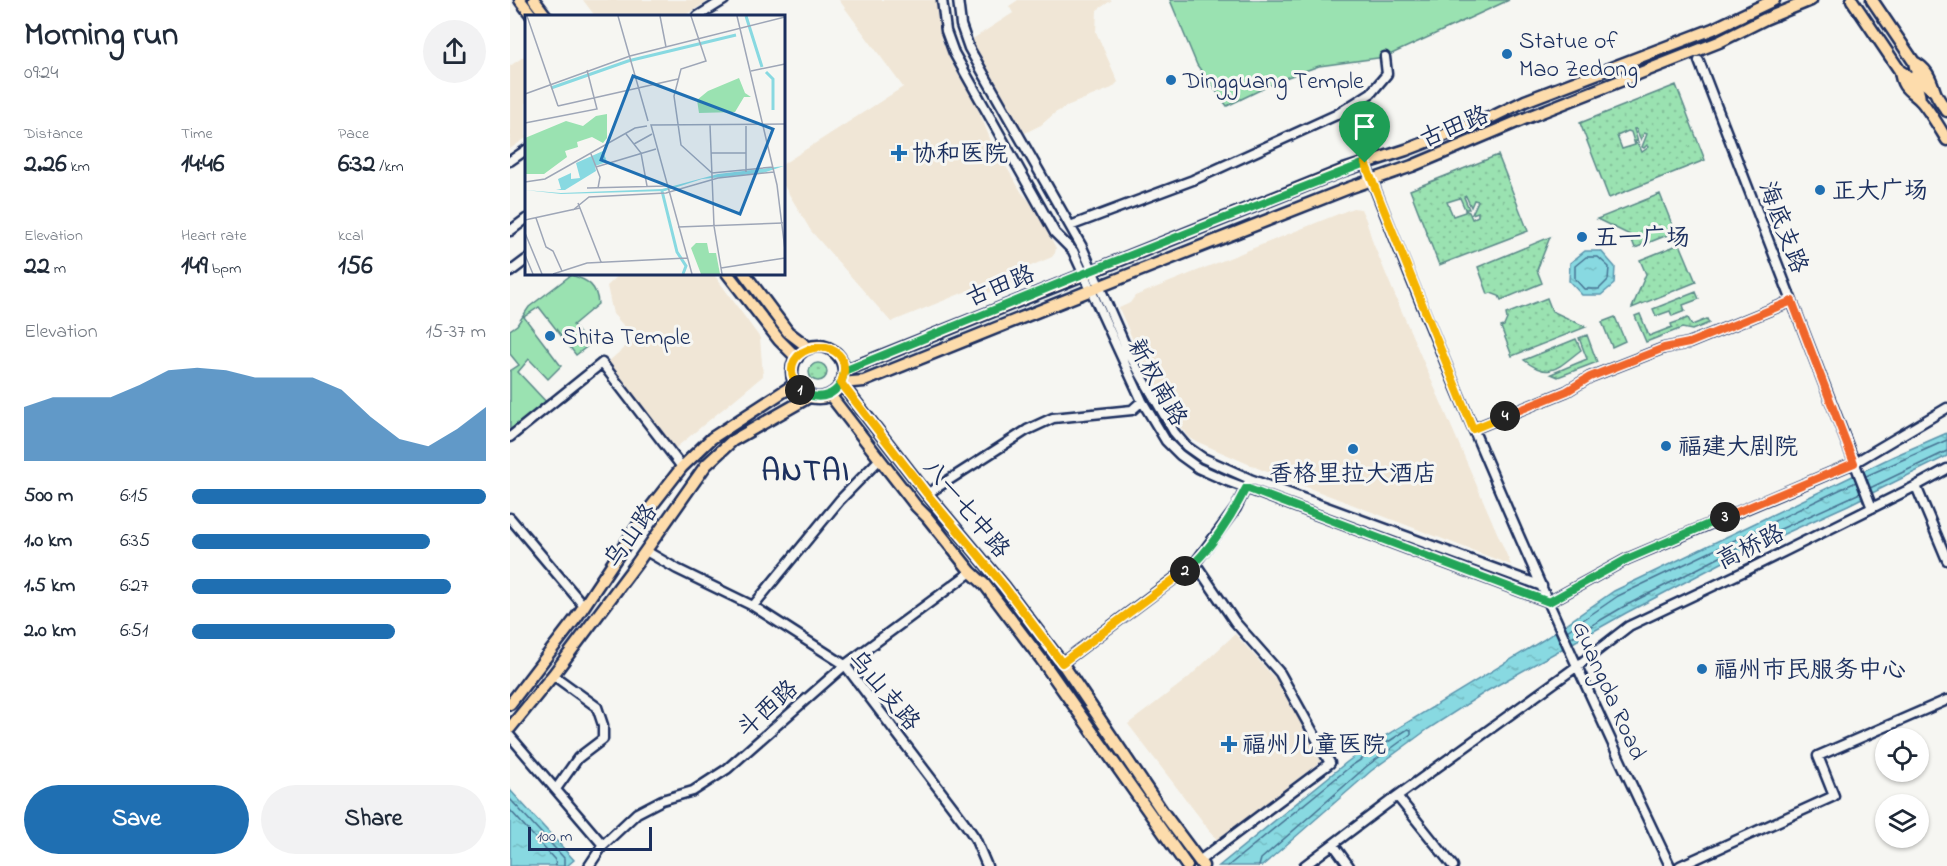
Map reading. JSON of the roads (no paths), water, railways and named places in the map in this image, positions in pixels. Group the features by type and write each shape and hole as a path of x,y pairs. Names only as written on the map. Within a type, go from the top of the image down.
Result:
{"main road":[{"path":"520,0 531,15"},
{"path":"534,0 545,15"},
{"name":"古田路","path":"844,371 1088,272 1365,163 1417,146 1713,28 1774,0"},
{"name":"古田路","path":"841,383 864,381 1095,288 1423,162 1531,116 1719,42 1765,19 1811,0"},
{"path":"1852,0 1900,71 1901,80 1912,95 1920,100 1947,140"},
{"path":"1872,0 1914,62 1926,86 1934,91 1947,111"},
{"path":"729,274 779,340 797,358"},
{"path":"745,274 788,332 809,348"},
{"path":"817,346 833,350 839,356 844,371 841,383 830,395 817,398 799,389 795,384 792,370 797,358 809,348 817,346"},
{"name":"八一七中路","path":"841,383 927,494 1004,586 1062,663 1162,811 1201,863"},
{"name":"乌山路","path":"510,704 584,606 681,467 712,438 795,384"},
{"name":"八一七中路","path":"830,395 879,460 971,572 985,585 1041,659 1187,866"},
{"name":"乌山路","path":"510,728 553,675 646,551 706,465 732,441 811,396"}],"street":[{"path":"700,15 724,0"},
{"path":"942,0 946,31 954,53 1055,233 1073,251 1088,272"},
{"path":"958,0 961,25 969,48 1070,226 1095,288"},
{"path":"1070,226 1193,180 1336,115 1371,93 1382,81 1387,74 1385,57"},
{"name":"海底支路","path":"1699,61 1872,508"},
{"path":"510,161 525,151"},
{"name":"Guangda Road","path":"1365,163 1473,429 1576,667 1670,866"},
{"path":"510,231 525,223"},
{"path":"510,272 525,261"},
{"name":"新权南路","path":"1095,288 1120,356 1142,401 1166,441 1198,468 1549,602"},
{"name":"新权南路","path":"1095,288 1129,354 1174,432 1186,446 1203,458 1250,479 1542,586"},
{"path":"1473,429 1567,391 1590,377 1664,348 1689,343 1792,301"},
{"path":"510,437 602,363 681,467"},
{"path":"927,494 1027,430 1053,418 1132,410 1142,401"},
{"path":"1549,602 1627,559 1854,463 1947,408"},
{"path":"753,606 840,500 879,460"},
{"name":"高桥路","path":"1304,866 1629,626 1947,469"},
{"path":"1062,663 1195,563 1236,508 1250,479"},
{"path":"1916,486 1947,560"},
{"path":"510,518 584,606"},
{"name":"乌山支路","path":"646,551 677,570 753,606 845,664 964,822 975,838 987,866"},
{"path":"1195,563 1235,622 1280,673 1330,763 1201,863"},
{"name":"斗西路","path":"589,866 603,845 625,823 648,806 677,794 693,791 727,769 845,664 971,572"},
{"path":"553,675 597,708 603,725 603,739 578,759 556,789"},
{"path":"1680,866 1834,796 1818,756 1947,700"},
{"path":"510,736 603,845"},
{"path":"1397,796 1453,866"},
{"path":"1333,844 1349,866"}],"water":[{"path":"1585,251 1601,251 1615,267 1614,284 1601,295 1582,295 1569,281 1570,263"},
{"path":"1947,433 1947,456 1848,505 1733,557 1626,613 1487,691 1428,729 1371,771 1262,866 1219,866 1370,745 1543,640 1614,591 1892,457"},
{"path":"510,790 574,860 567,866 510,866"}],"place":[{"name":"Statue of Mao Zedong","path":"1507,54"},
{"name":"Dingguang Temple","path":"1171,80"},
{"name":"协和医院","path":"899,153"},
{"name":"正大广场","path":"1820,190"},
{"name":"五一广场","path":"1582,237"},
{"name":"Shita Temple","path":"550,336"},
{"name":"福建大剧院","path":"1666,446"},
{"name":"香格里拉大酒店","path":"1353,449"},
{"name":"福州市民服务中心","path":"1702,669"},
{"name":"福州儿童医院","path":"1229,744"}],"district":[{"name":"ANTAI","path":"806,470"}]}
